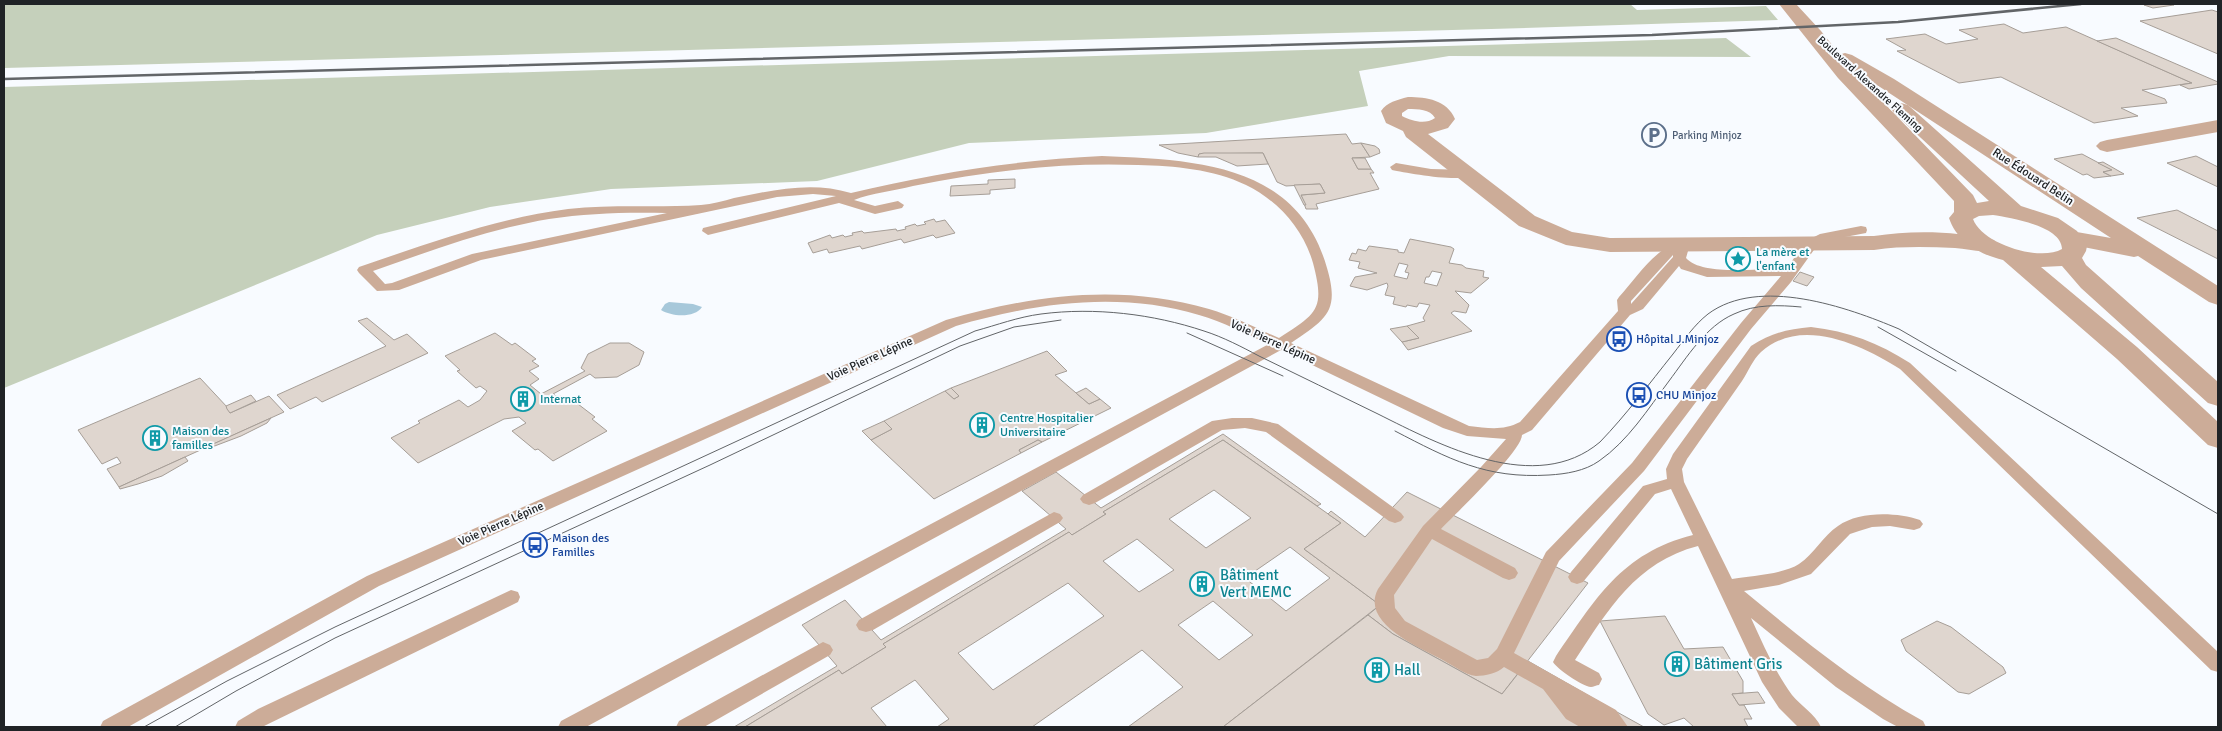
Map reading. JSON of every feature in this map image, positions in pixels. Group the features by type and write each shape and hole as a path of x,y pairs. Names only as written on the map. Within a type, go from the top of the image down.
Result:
{"street":[{"path":"1787,4 1815,34"},
{"name":"Boulevard Alexandre Fleming","path":"1815,34 1846,59 2012,210"},
{"name":"Boulevard Alexandre Fleming","path":"1815,34 1845,74 1965,200 1961,224 1965,231 1985,246"},
{"name":"Rue Édouard Belin","path":"1846,59 1887,83 2218,297"},
{"path":"1408,103 1426,104 1441,110 1446,119 1440,125 1414,127 1393,118 1391,110 1408,103"},
{"path":"1440,125 1446,146 1469,174"},
{"path":"2107,146 2218,126"},
{"path":"1414,127 1413,133 1454,166 1469,174 1503,201 1512,211 1527,221 1566,238 1588,243 1634,245 1874,243 1895,240 1957,241 1985,246 2012,256 2045,261 2070,248 2150,254"},
{"path":"1503,201 1542,220 1564,227 1686,244 1861,230 1919,230 1941,226 1964,215 1986,208 2012,210 2061,229 2070,248 2076,268 2090,283 2218,397"},
{"path":"2012,256 2127,353 2218,438"}],"lane":[{"path":"568,727 1280,343 1310,321 1325,305 1325,291 1318,257 1310,239 1277,198 1256,185 1227,173 1193,165 1134,160 1030,163 978,170 708,231"},
{"path":"1396,166 1432,173 1469,174"},
{"path":"704,209 629,209 550,216 506,224 446,241 364,270 382,288 394,287 477,258 704,209 777,193 821,196 844,200 875,210 898,205"},
{"path":"1686,244 1638,306 1625,312 1563,382 1539,413 1526,426 1514,432 1514,440 1496,462 1430,530 1385,594 1386,610 1398,626 1475,668 1494,665 1502,656 1552,558 1638,467 1811,244 1826,237 1861,230"},
{"path":"1625,312 1624,300 1661,258 1686,244"},
{"path":"1686,244 1686,266 1707,273 1791,272"},
{"path":"1634,245 1661,258"},
{"name":"Voie Pierre Lépine","path":"110,727 373,580 951,323 987,311 1031,303 1084,299 1135,299 1204,312 1280,343 1466,431 1500,434 1514,432"},
{"path":"1810,727 1786,702 1769,676 1702,539 1676,482 1674,469 1679,458 1754,351 1777,336 1802,332 1843,337 1889,355 1905,366 2218,664"},
{"path":"1732,346 1734,357 1743,368"},
{"path":"1089,498 1218,425 1238,421 1272,428 1395,517"},
{"path":"1577,577 1648,490 1676,482"},
{"path":"866,625 1054,518"},
{"path":"1726,587 1779,578 1805,569 1844,530 1854,526 1872,521 1890,520 1914,524"},
{"path":"1430,530 1509,573"},
{"path":"1592,679 1563,662 1617,585 1644,561 1684,542 1702,539"},
{"path":"1726,587 1826,670 1893,715 1916,727"},
{"path":"245,727 265,715 511,597"},
{"path":"558,727 734,635 779,614"},
{"path":"686,727 823,650"},
{"path":"1502,656 1609,716 1618,727"},
{"path":"1547,682 1573,713 1598,727"}],"green space":[{"path":"4,4 1630,4 1637,10 1766,6 1778,20 4,68"},
{"path":"1726,38 1751,57 1449,56 1359,71 1368,106 1206,133 969,143 817,181 611,189 490,207 377,235 4,388 4,87"}],"water":[{"path":"669,302 693,304 702,307 699,311 689,315 677,315 661,310"}],"building":[{"path":"2144,5 2174,5 2153,8"},
{"path":"2212,10 2218,12 2218,54 2140,21"},
{"path":"2004,24 2023,33 2066,27 2192,83 2142,90 2165,99 2167,103 2121,108 2138,116 2094,123 2001,77 1959,83 1897,51 1906,50 1886,39 1925,34 1946,44 1978,39 1959,30"},
{"path":"2116,38 2218,82 2218,84 2189,89 2180,85 2192,83 2097,41"},
{"path":"1346,134 1352,144 1361,143 1370,157 1352,158 1358,169 1371,169 1374,173 1370,173 1379,189 1316,204 1318,209 1306,209 1301,195 1325,193 1320,184 1286,186 1277,182 1263,153 1199,154 1198,157 1178,153 1159,145"},
{"path":"1361,143 1375,146 1379,149 1380,153 1370,157"},
{"path":"1263,153 1268,164 1237,166 1216,157 1198,157 1199,154"},
{"path":"2082,154 2112,170 2103,172 2111,176 2094,178 2087,174 2083,175 2054,159"},
{"path":"2196,156 2218,167 2218,187 2167,163"},
{"path":"1352,158 1365,158 1371,169 1358,169"},
{"path":"2103,162 2124,174 2111,176 2103,172 2112,170 2098,163"},
{"path":"1015,179 1015,188 990,190 990,194 950,196 951,186 988,184 988,180"},
{"path":"1320,184 1325,193 1301,195 1306,205 1304,205 1294,185"},
{"path":"2177,210 2218,231 2218,259 2137,218"},
{"path":"934,219 936,222 945,220 955,233 936,238 933,235 904,243 901,239 862,249 860,246 829,253 827,249 813,253 808,243 830,235 832,238 843,235 845,237 862,231 864,233 896,229 897,231 915,224 917,226 926,224 924,222"},
{"path":"1410,239 1451,247 1454,249 1449,263 1484,271 1483,277 1489,278 1471,293 1455,291 1469,305 1466,313 1454,311 1451,313 1472,331 1408,350 1402,342 1419,338 1407,326 1425,321 1423,318 1430,305 1419,303 1417,307 1407,305 1406,307 1393,304 1395,297 1385,295 1387,283 1367,290 1350,286 1355,277 1377,273 1358,268 1360,262 1349,260 1352,253 1356,254 1358,249 1366,251 1369,246 1398,250 1398,252 1404,253","holes":["1399,263 1408,265 1405,272 1409,273 1407,279 1394,276","1432,271 1442,273 1437,286 1424,283 1426,277 1429,277"]},
{"path":"1800,272 1814,277 1807,286 1793,281"},
{"path":"367,318 394,340 407,334 428,353 322,402 316,397 290,409 277,395 386,346 358,321"},
{"path":"1407,326 1419,338 1402,342 1390,329"},
{"name":"Internat","path":"495,333 512,345 515,343 536,359 532,361 539,366 529,371 539,379 530,385 541,394 585,371 581,368 588,354 610,343 629,343 644,352 639,365 617,377 595,378 590,374 553,394 558,397 561,396 570,403 574,401 595,417 592,419 607,431 553,461 538,449 535,450 512,431 526,423 519,417 504,419 418,463 391,438 420,423 418,421 459,400 468,407 480,400 487,391 480,386 476,388 457,371 460,370 445,356"},
{"name":"Centre Hospitalier Universitaire","path":"1047,351 1067,371 1055,375 1089,404 1100,399 1111,408 1042,442 1038,440 1019,450 1021,453 934,499 871,440 892,429 884,421 945,391 954,399 959,396 951,388"},
{"name":"Maison des familles","path":"200,378 228,408 230,413 269,396 284,412 119,487 107,469 121,463 117,457 102,464 78,430"},
{"path":"951,388 959,396 954,399 945,391"},
{"path":"1086,388 1100,399 1089,404 1076,393"},
{"path":"251,395 256,401 230,413 227,409 226,406"},
{"path":"271,418 267,423 241,436 212,447 211,445"},
{"path":"884,421 892,429 871,440 862,431"},
{"path":"1223,434 1321,504 1317,506 1223,440 1103,512 1106,514 1072,535 1069,532 883,644 886,647 842,674 839,670 745,727 734,727 837,666 802,625 845,600 881,640 1066,529 1022,491 1056,472 1101,508"},
{"path":"1038,440 1042,442 1021,453 1019,450"},
{"name":"Bâtiment Vert MEMC","path":"1223,440 1341,523 1304,549 1380,605 1223,727 1128,727 1183,687 1142,650 1032,727 937,727 949,719 915,680 871,708 887,727 745,727 839,670 842,674 886,647 883,644 1069,532 1072,535 1106,514 1103,512","holes":["1214,490 1251,518 1206,548 1169,519","1137,539 1174,570 1139,592 1103,561","1290,547 1330,578 1286,611 1245,578","1068,583 1104,616 993,690 958,653","1213,601 1253,635 1219,660 1178,625"]},
{"path":"185,457 188,461 162,476 120,489 119,487"},
{"path":"1407,492 1588,583 1502,694 1393,634 1368,615 1380,605 1304,549 1341,523 1328,514 1331,511 1365,537"},
{"name":"Hall","path":"1368,615 1393,634 1502,694 1528,661 1617,712 1607,727 1223,727"},
{"name":"Bâtiment Gris","path":"1665,616 1684,649 1723,647 1743,681 1743,693 1732,694 1739,705 1744,705 1752,719 1744,719 1748,727 1694,727 1684,718 1664,725 1648,714 1600,621"},
{"path":"1937,621 1951,627 2003,667 2006,673 1969,694 1958,692 1906,651 1901,640"},
{"path":"1758,692 1765,703 1739,705 1732,694"},
{"path":"1617,712 1644,727 1607,727"}],"tram line":[{"path":"144,727 227,681 335,627 975,331 1041,314 1082,311 1103,312 1144,316 1185,325 1225,339 1430,439 1459,451 1488,460 1518,465 1547,465 1575,458 1600,442 1689,333 1708,314 1729,303 1752,297 1777,296 1803,299 1854,312 1899,329 2218,514"},
{"path":"1395,431 1469,465 1506,474 1555,475 1582,470 1599,461 1619,444 1645,413 1690,352 1706,334 1724,319 1750,308 1801,307"},
{"path":"175,727 236,691 335,638 710,465 960,346 1014,327 1061,320"},
{"path":"1878,327 1956,371"},
{"path":"1187,333 1283,376"}],"railway":[{"path":"4,79 1652,35 1898,22 2081,4"}],"place":[{"name":"Parking Minjoz","path":"1654,135"},
{"name":"La mère et l'enfant","path":"1738,259"},
{"name":"Hôpital J.Minjoz","path":"1619,339"},
{"name":"CHU Minjoz","path":"1639,395"},
{"name":"Internat","path":"523,399"},
{"name":"Centre Hospitalier Universitaire","path":"982,425"},
{"name":"Maison des familles","path":"155,438"},
{"name":"Maison des Familles","path":"535,545"},
{"name":"Bâtiment Vert MEMC","path":"1202,584"},
{"name":"Bâtiment Gris","path":"1677,664"},
{"name":"Hall","path":"1377,670"}]}
